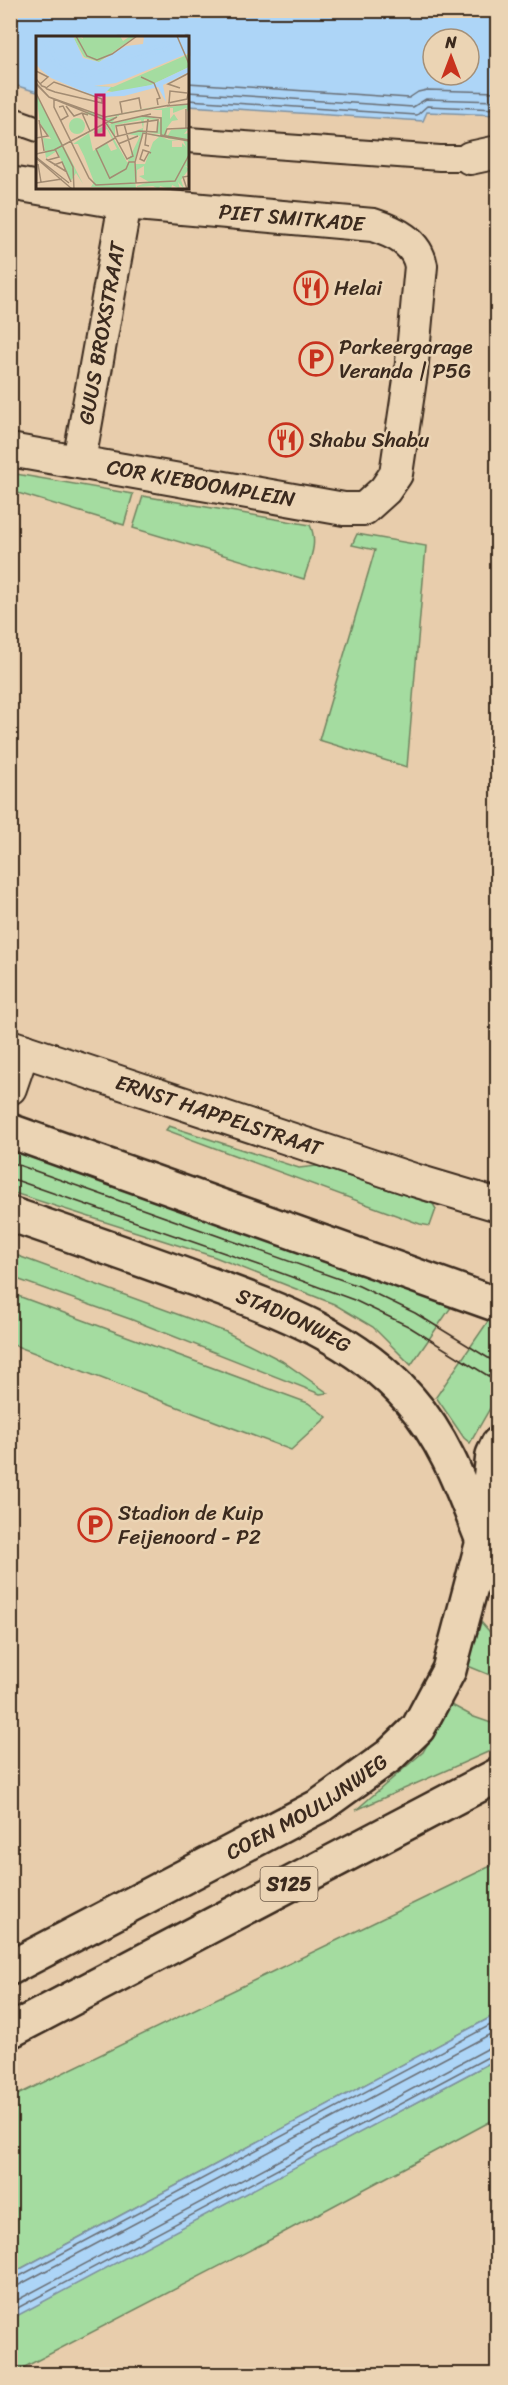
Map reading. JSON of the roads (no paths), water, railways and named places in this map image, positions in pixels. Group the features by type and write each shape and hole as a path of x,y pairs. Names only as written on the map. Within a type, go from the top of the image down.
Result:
{"main road":[{"path":"10,1131 498,1305"},
{"name":"STADIONWEG","path":"10,1214 281,1311 359,1353 410,1400 434,1432 450,1460 498,1578"},
{"name":"STADIONWEG","path":"483,1541 493,1455 498,1444"},
{"name":"COEN MOULIJNWEG","path":"10,1968 321,1805 389,1756 418,1728 448,1670 483,1541"},
{"name":"S125","path":"10,2031 498,1775"}],"street":[{"path":"10,119 36,128"},
{"path":"189,140 440,158 484,155"},
{"name":"PIET SMITKADE","path":"10,183 36,188"},
{"name":"PIET SMITKADE","path":"44,189 125,203 374,225 392,231 414,249 421,266 411,373 396,474 386,490"},
{"name":"GUUS BROXSTRAAT","path":"79,461 125,203"},
{"name":"COR KIEBOOMPLEIN","path":"10,450 344,508 364,508 386,490"},
{"name":"ERNST HAPPELSTRAAT","path":"10,1088 17,1048 414,1180 498,1205"}],"water":[{"path":"10,11 497,11 497,115 427,112 423,121 189,106 189,36 36,36 36,92 11,84"},
{"path":"497,2014 497,2059 11,2319 11,2274"}],"tram line":[{"path":"10,1162 359,1286 415,1313 498,1364"},
{"path":"10,1178 354,1300 408,1326 498,1382"}],"place":[{"name":"Helai","path":"311,288"},
{"name":"Parkeergarage Veranda | P5G","path":"316,359"},
{"name":"Shabu Shabu","path":"286,440"},
{"name":"Stadion de Kuip Feijenoord - P2","path":"95,1525"}]}
